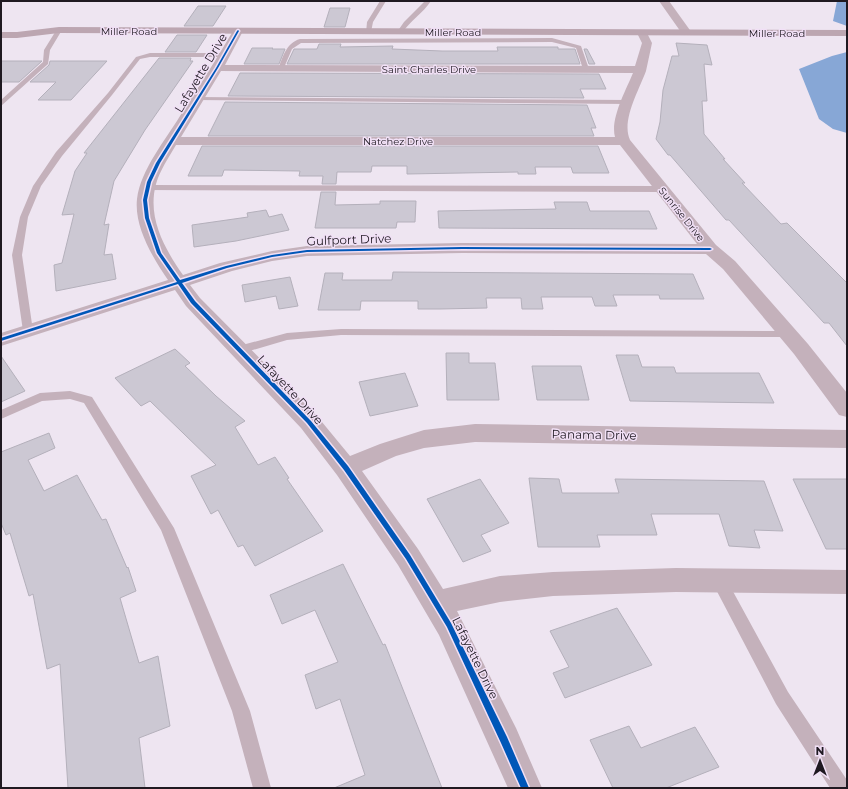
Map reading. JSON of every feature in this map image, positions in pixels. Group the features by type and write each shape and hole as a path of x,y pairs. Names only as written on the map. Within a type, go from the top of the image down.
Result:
{"main road":[{"name":"Miller Road","path":"1,27 31,27 58,30"},
{"name":"Miller Road","path":"1,35 58,30 847,33"}],"street":[{"path":"664,1 687,33"},
{"name":"Lafayette Drive","path":"238,31 221,62 158,163 148,188 146,200 147,218 159,253 193,302 308,422 346,468 408,557 448,625 494,718 525,788"},
{"path":"624,141 621,135 621,126 640,70 647,43 642,33"},
{"name":"Saint Charles Drive","path":"221,62 280,68 640,70"},
{"name":"Natchez Drive","path":"172,141 624,141"},
{"name":"Sunrise Drive","path":"624,141 710,249 729,265 788,334 847,408"},
{"name":"Gulfport Drive","path":"1,340 226,267 272,256 307,251 462,248 710,249"},
{"name":"Panama Drive","path":"346,468 388,450 424,439 475,433 847,439"},
{"path":"436,603 500,588 553,584 676,580 847,582"}],"lane":[{"path":"368,32 370,22 383,1"},
{"path":"400,32 404,24 422,9 428,1"},
{"path":"1,104 46,63 47,50 58,30"},
{"path":"280,68 294,42 396,40 563,42 579,47 586,69"},
{"path":"28,331 17,255 24,217 37,186 59,154 110,94 138,58 150,55 221,62"},
{"path":"198,99 628,102"},
{"path":"148,188 661,189"},
{"path":"239,350 287,337 341,332 788,334"},
{"path":"1,415 40,397 70,395 88,400 167,528 241,711 262,788"},
{"path":"718,580 782,698 841,788"}],"water":[{"path":"837,1 847,1 847,26 833,21"},
{"path":"847,52 847,133 833,129 819,119 799,69 832,56"}],"building":[{"path":"198,6 226,6 213,26 184,26"},
{"path":"330,8 350,8 345,27 324,27"},
{"path":"177,35 207,35 196,52 165,52"},
{"path":"676,43 707,45 712,65 704,64 707,101 702,101 704,134 725,159 723,159 745,183 742,183 781,224 787,223 847,283 847,346 829,323 824,323 729,220 726,220 670,155 668,155 656,139 660,122 663,90 672,56 679,56"},
{"path":"319,44 341,44 340,47 393,46 392,49 442,51 498,51 497,47 558,47 558,49 575,49 580,64 287,64 294,49 317,49"},
{"path":"252,48 285,49 279,64 244,64"},
{"path":"584,49 587,49 595,64 589,64"},
{"path":"159,58 191,58 190,61 193,61 145,130 114,181 104,225 109,224 104,255 112,254 116,279 56,291 54,265 62,263 74,214 62,215 75,171 87,153 84,153"},
{"path":"1,61 42,61 19,82 1,82"},
{"path":"50,61 107,61 71,100 38,100 56,82 30,82 49,65"},
{"path":"240,73 599,74 606,89 580,89 584,98 228,96"},
{"path":"225,102 587,105 596,128 591,128 594,136 208,136"},
{"path":"202,146 598,146 609,173 573,173 571,167 535,167 536,174 518,174 518,172 407,174 407,166 372,166 371,172 337,172 336,184 322,184 323,176 299,176 300,171 224,170 222,176 188,176"},
{"path":"321,192 336,192 335,205 380,204 380,201 416,201 415,222 397,222 396,228 315,228"},
{"path":"554,202 587,202 590,211 649,211 657,229 439,228 438,211 556,209"},
{"path":"266,210 269,217 282,214 289,230 236,241 194,247 192,225 248,217 247,213"},
{"path":"393,272 693,274 704,299 660,299 659,295 613,295 617,306 595,306 592,297 541,297 543,309 522,309 521,298 486,298 487,308 440,309 418,309 418,301 361,301 360,310 318,310 325,273 343,273 342,280 392,280"},
{"path":"290,277 298,306 279,309 276,296 245,302 242,285"},
{"path":"175,349 190,363 185,366 245,421 235,427 258,465 275,457 289,478 287,479 323,531 255,566 243,545 238,547 218,510 211,514 191,476 216,465 150,401 141,406 115,378"},
{"path":"446,353 469,353 469,363 495,363 499,400 447,400"},
{"path":"616,355 638,355 642,367 674,367 676,373 759,373 774,403 630,401"},
{"path":"1,356 25,391 1,402"},
{"path":"532,366 581,366 589,400 537,400"},
{"path":"405,373 418,406 370,416 359,382"},
{"path":"49,433 55,448 28,460 44,491 77,475 102,520 106,519 127,568 128,567 136,591 120,598 139,663 158,656 170,726 139,738 145,788 68,788 60,664 47,669 33,594 29,596 10,533 6,535 1,523 1,452"},
{"path":"529,478 559,479 562,493 619,493 615,479 764,481 783,531 754,530 760,548 729,546 719,514 651,514 657,535 597,535 600,547 538,547"},
{"path":"480,479 509,523 481,535 491,551 463,562 427,499"},
{"path":"793,479 847,479 847,549 826,549"},
{"path":"343,564 383,645 385,644 442,788 334,788 365,775 340,699 316,709 305,675 338,662 315,610 282,624 270,595"},
{"path":"617,608 652,665 565,698 553,673 569,667 550,631"},
{"path":"629,726 641,748 695,727 719,767 666,788 613,788 590,740"}],"cycle path":[{"path":"238,31 217,68 158,163 149,182 145,200 147,218 159,253 193,302 309,422 346,468 408,557 449,625 504,740 525,788"},
{"path":"1,340 226,267 272,256 307,251 462,248 710,249"}]}
